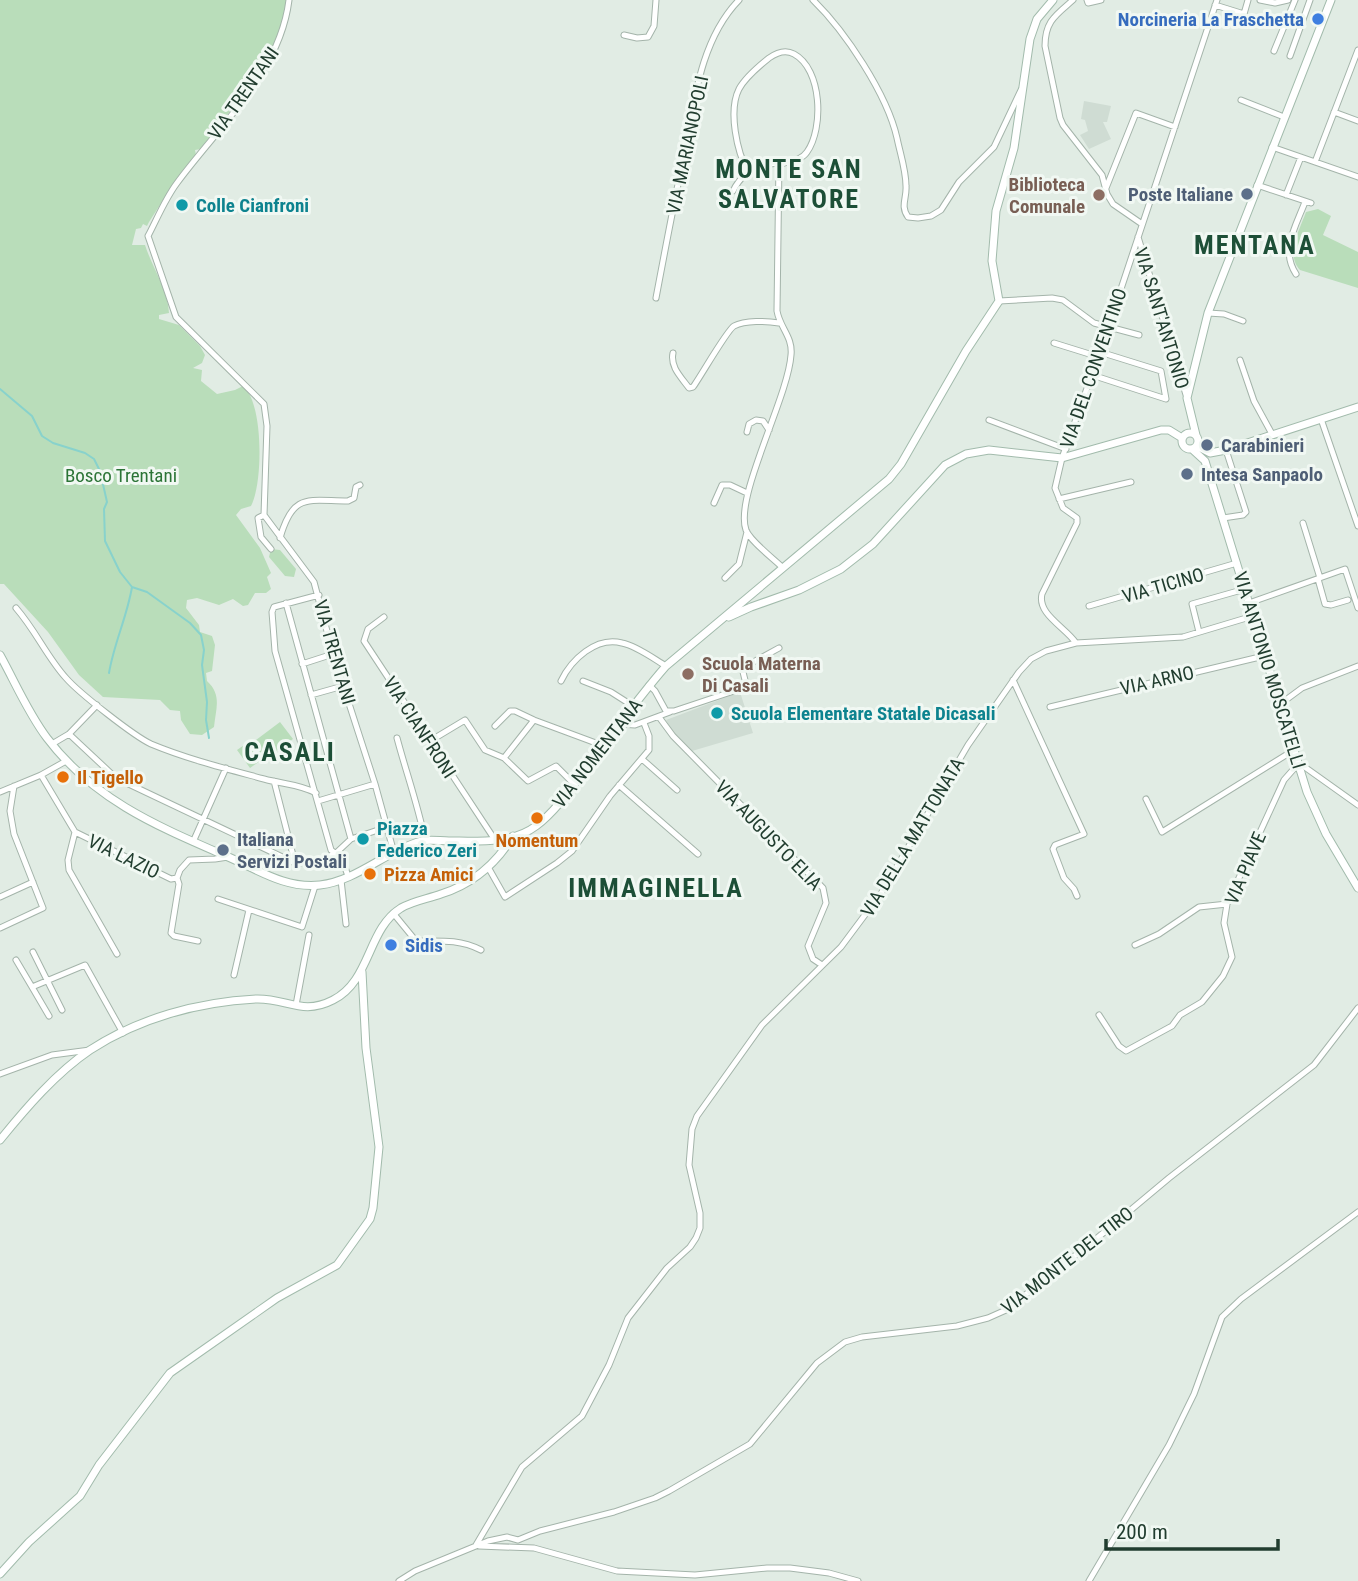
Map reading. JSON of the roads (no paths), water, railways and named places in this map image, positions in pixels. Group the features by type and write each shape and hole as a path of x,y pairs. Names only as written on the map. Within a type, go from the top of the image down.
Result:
{"main road":[{"path":"999,302 992,261 996,211 1014,148 1030,38 1037,19 1053,0"},
{"path":"1195,448 1199,441 1187,398 1208,313 1331,0"},
{"name":"VIA NOMENTANA","path":"0,655 34,718 52,744 66,761 114,803 172,833 281,882 315,886 345,878 425,840 495,840 514,836 533,828 549,815 666,666 896,471 966,351 999,302"},
{"path":"716,624 751,607 814,584 841,569 873,544 945,465 966,454 989,450 1062,458 1161,429 1169,430 1182,438 1185,448 1195,448 1206,453 1226,450 1358,407"},
{"path":"1182,438 1190,433 1196,435"},
{"name":"VIA ANTONIO MOSCATELLI","path":"1195,448 1205,461 1279,705 1320,822 1358,888"},
{"path":"0,1140 50,1086 90,1050 163,1016 209,1003 257,999 314,1008 335,999 362,972 380,932 393,913 409,903 444,894 471,881 500,858 514,836"},
{"path":"0,1574 29,1542 80,1496 99,1465 170,1373 277,1298 337,1265 370,1219 379,1147 367,1056 362,972"}],"street":[{"name":"VIA TRENTANI","path":"289,0 283,30 275,51 221,128 175,185 148,236 149,245 177,317 264,404 267,426 264,515 314,582 319,595 333,654 375,784 394,854"},
{"path":"624,35 648,37 654,26 656,0"},
{"name":"VIA MARIANOPOLI","path":"656,298 696,93 707,51 721,23 739,0"},
{"path":"813,0 834,20 884,104 896,135 906,187 903,206 908,217 931,216 941,210 958,182 994,147 1023,87"},
{"path":"1073,0 1047,25 1045,46 1062,125 1102,175 1113,204 1142,224"},
{"path":"1087,0 1088,3 1101,0"},
{"path":"1216,3 1244,14 1248,0"},
{"path":"1260,0 1275,3 1288,0"},
{"path":"1275,51 1295,0"},
{"path":"1290,56 1310,0"},
{"name":"VIA DEL CONVENTINO","path":"1059,499 1055,488 1062,458 1109,326 1216,3"},
{"path":"1315,162 1358,50"},
{"path":"733,191 738,181 748,172 758,166 794,161 806,154 813,141 818,97 814,80 795,54 784,51 774,55 762,64 739,90 735,131 748,172"},
{"path":"1241,100 1284,117"},
{"path":"1334,112 1358,121"},
{"path":"1106,188 1136,113 1175,127"},
{"path":"1272,147 1358,177"},
{"path":"1286,195 1301,157"},
{"path":"725,578 739,564 747,532 747,493 769,433 791,359 792,343 779,323 777,311 779,163"},
{"path":"1257,185 1308,203 1288,250 1288,261 1296,274"},
{"name":"VIA SANT'ANTONIO","path":"1138,237 1187,398"},
{"path":"999,302 1052,298 1063,300 1094,323 1139,335"},
{"path":"1208,313 1224,314 1243,321"},
{"path":"673,353 671,359 676,370 689,387 693,387 714,357 728,330 737,324 769,321 779,323"},
{"path":"1054,343 1161,371 1166,398 1092,375"},
{"path":"1240,360 1254,401 1272,434"},
{"path":"1321,419 1358,526"},
{"path":"747,432 749,424 756,420 764,421 768,425 769,433"},
{"path":"989,420 1066,449"},
{"path":"1223,518 1243,515 1246,512 1226,450"},
{"path":"1076,642 1044,610 1041,603 1042,594 1077,523 1077,518 1063,508 1059,499 1131,482"},
{"path":"280,538 288,517 298,503 348,501 354,498 356,487 360,485"},
{"path":"714,503 722,485 730,485 747,493"},
{"path":"264,515 258,518 261,537 271,549"},
{"path":"1303,523 1325,604 1348,600"},
{"path":"747,532 783,568"},
{"name":"VIA TICINO","path":"1089,606 1237,563"},
{"path":"1249,603 1345,569 1358,608"},
{"path":"1199,632 1192,604 1245,589"},
{"path":"319,595 274,607 272,612 275,651 331,850 342,859 346,924"},
{"path":"286,603 351,839"},
{"path":"16,608 32,626 66,678 97,705 149,743 226,768 303,786 316,793"},
{"name":"VIA DELLA MATTONATA","path":"476,1545 522,1467 582,1416 609,1365 620,1334 630,1316 667,1268 693,1244 700,1221 690,1169 695,1118 762,1025 841,947 882,892 968,745 1013,680 1034,657 1076,642 1168,638 1253,616"},
{"name":"VIA CIANFRONI","path":"384,617 368,629 364,640 495,840"},
{"path":"561,681 566,670 578,657 593,647 610,643 622,643 666,666"},
{"path":"620,724 644,723 668,711 743,688 746,684 743,672 746,666 779,648"},
{"path":"302,664 333,654"},
{"name":"VIA ARNO","path":"1051,707 1265,656"},
{"path":"1279,705 1302,688 1358,666"},
{"path":"1013,680 1084,834 1055,845 1053,849 1064,878 1077,896"},
{"path":"583,681 611,692 633,706"},
{"path":"649,685 668,711"},
{"path":"311,695 344,686"},
{"path":"52,744 69,734 97,705"},
{"path":"495,726 510,711 515,711 604,746"},
{"name":"VIA AUGUSTO ELIA","path":"659,717 673,736 822,888 826,903 808,946 813,959 822,965"},
{"path":"430,741 465,720 485,750 504,758 528,781 556,766 575,785"},
{"path":"504,758 534,720"},
{"path":"488,867 505,897 572,851 619,785 642,759 649,744 644,723"},
{"path":"69,734 116,778 296,863 317,862 336,853 351,839 387,827"},
{"path":"397,738 409,783 417,799 425,840"},
{"path":"1146,799 1162,832 1294,750"},
{"path":"642,759 677,790"},
{"path":"0,792 66,761"},
{"path":"1299,763 1358,805"},
{"name":"VIA PIAVE","path":"1099,1015 1119,1046 1126,1051 1172,1026 1180,1015 1202,1002 1223,976 1232,957 1224,923 1227,904 1287,774 1299,763"},
{"path":"193,842 226,768"},
{"name":"VIA LAZIO","path":"41,775 75,832 171,879 177,878 189,860 228,856"},
{"path":"274,781 296,863"},
{"path":"318,801 375,784"},
{"path":"619,785 698,855"},
{"path":"0,928 43,908 14,834 10,811 14,786"},
{"path":"75,832 68,860 69,870 117,954"},
{"path":"177,878 179,884 171,933 198,941"},
{"path":"0,897 33,882"},
{"path":"218,898 302,927 315,886"},
{"path":"1135,945 1159,934 1199,907 1227,904"},
{"path":"234,975 249,910"},
{"path":"393,913 416,941 452,940 481,950"},
{"path":"296,1005 309,935"},
{"path":"33,952 62,1010"},
{"path":"16,960 49,1016"},
{"path":"32,987 86,965 123,1033"},
{"name":"VIA MONTE DEL TIRO","path":"476,1545 501,1538 519,1540 540,1531 655,1498 741,1451 756,1437 817,1363 845,1342 862,1337 957,1326 1006,1310 1314,1065 1358,1008"},
{"path":"0,1074 52,1055 90,1050"},
{"path":"1089,1581 1175,1433 1198,1385 1222,1317 1241,1299 1358,1212"},
{"path":"399,1581 415,1571 476,1545 534,1548 617,1571 695,1575 790,1568 829,1573 859,1581"}],"waterway":[{"path":"0,389 32,416 42,436 94,459 100,471 107,502 104,509 105,541 120,572 132,587 147,592 190,623 201,635 209,738"},
{"path":"109,673 132,587"}],"place":[{"name":"Norcineria La Fraschetta","path":"1318,19"},
{"name":"Poste Italiane","path":"1247,194"},
{"name":"Biblioteca Comunale","path":"1099,195"},
{"name":"Colle Cianfroni","path":"182,205"},
{"name":"Carabinieri","path":"1207,445"},
{"name":"Intesa Sanpaolo","path":"1187,474"},
{"name":"Scuola Materna Di Casali","path":"688,674"},
{"name":"Scuola Elementare Statale Dicasali","path":"717,713"},
{"name":"Il Tigello","path":"63,777"},
{"name":"Nomentum","path":"537,818"},
{"name":"Piazza Federico Zeri","path":"363,839"},
{"name":"Italiana Servizi Postali","path":"223,850"},
{"name":"Pizza Amici","path":"370,874"},
{"name":"Sidis","path":"391,945"}],"district":[{"name":"MONTE SAN SALVATORE","path":"789,184"},
{"name":"MENTANA","path":"1255,245"},
{"name":"CASALI","path":"290,752"},
{"name":"IMMAGINELLA","path":"656,888"}],"park label":[{"name":"Bosco Trentani","path":"121,475"}]}
